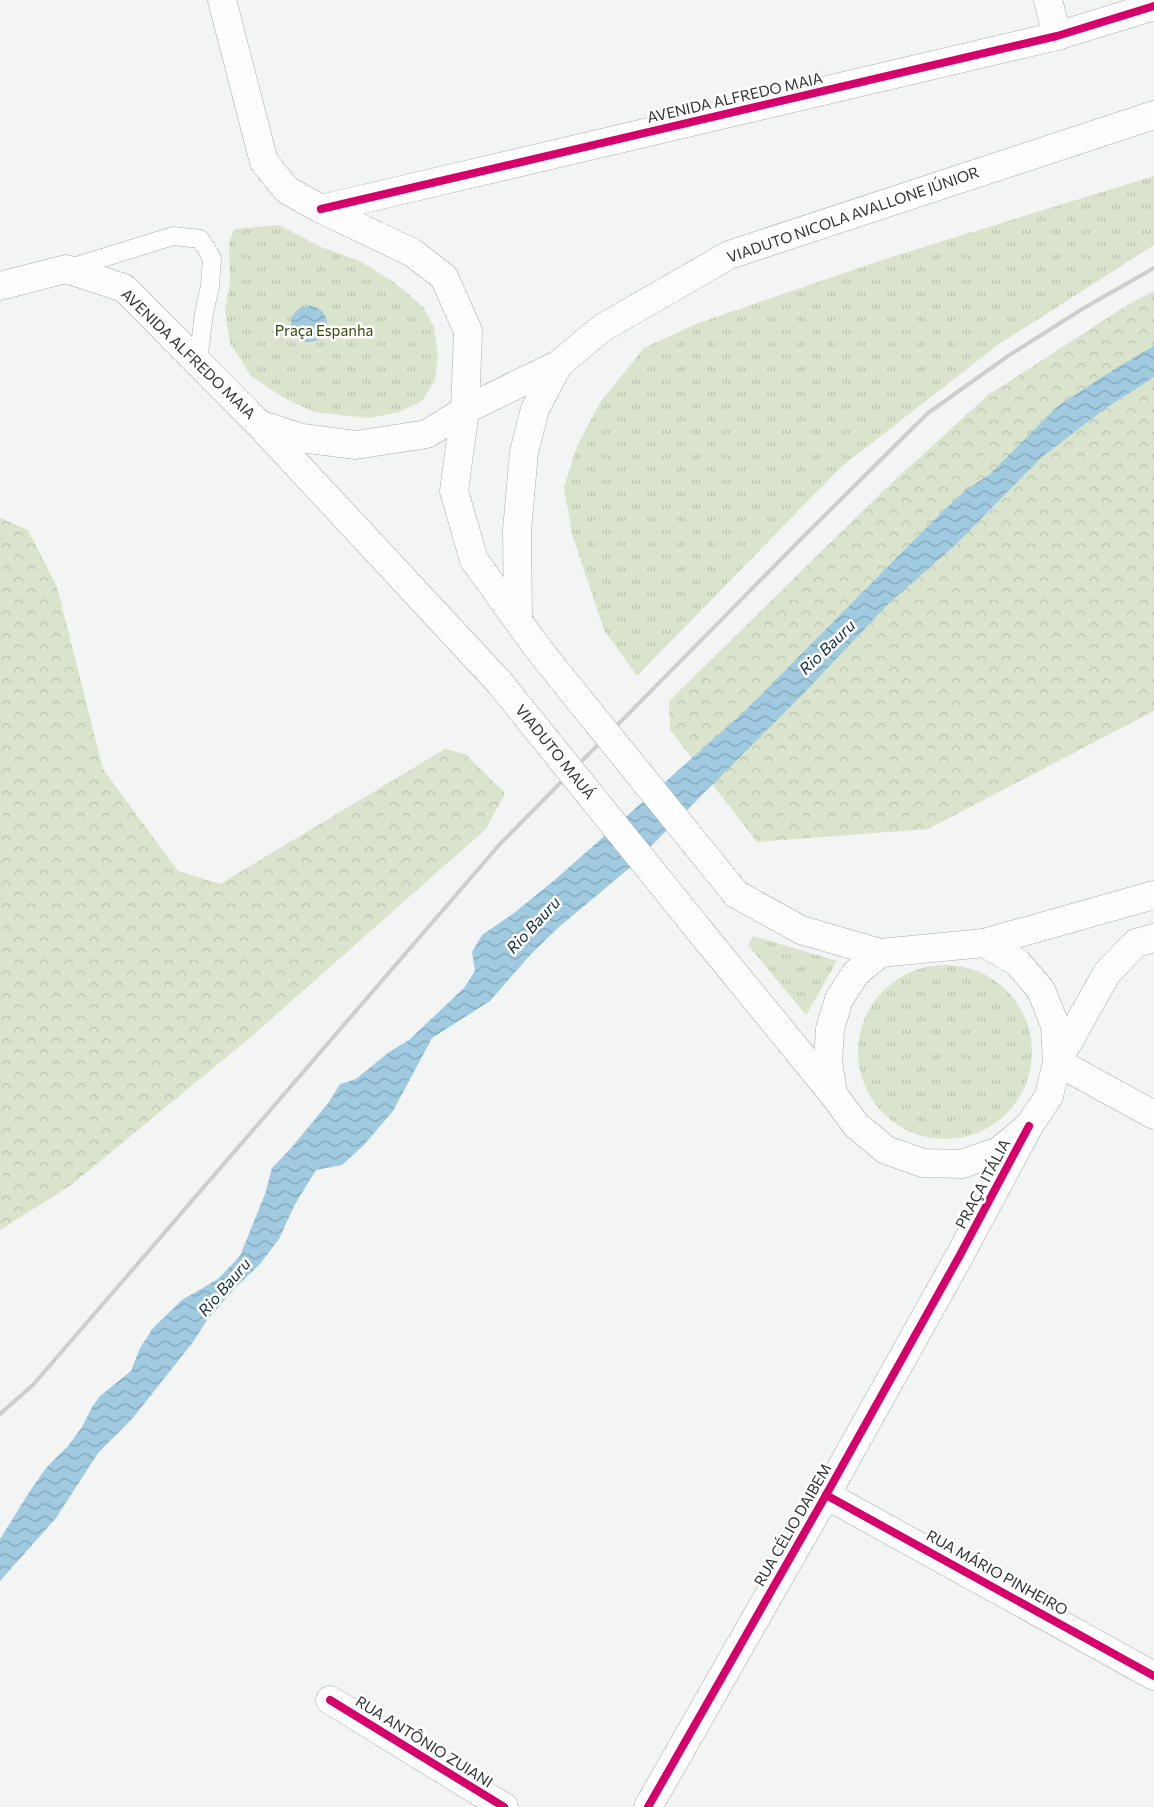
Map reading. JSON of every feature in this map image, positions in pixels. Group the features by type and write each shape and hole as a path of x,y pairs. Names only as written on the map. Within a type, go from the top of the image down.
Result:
{"main road":[{"path":"222,0 264,162 287,190 321,209 412,253 444,277 468,331 465,410 454,491 474,560 539,650 736,894 801,930 880,953 984,943 1154,895"},
{"path":"1048,0 1057,36"},
{"name":"AVENIDA ALFREDO MAIA","path":"321,209 1057,36 1154,6"},
{"name":"VIADUTO NICOLA AVALLONE JÚNIOR","path":"465,410 559,364 602,328 729,255 1154,115"},
{"path":"0,286 66,269"},
{"name":"AVENIDA ALFREDO MAIA","path":"66,269 124,288 259,424"},
{"path":"518,620 517,530 524,452 535,409 559,364"},
{"path":"259,424 302,438 356,445 427,434 465,410"},
{"name":"VIADUTO MAUÁ","path":"259,424 499,682 834,1094"},
{"path":"1154,938 1136,943 1106,974 1057,1062 1154,1115"},
{"name":"PRAÇA ITÁLIA","path":"960,1255 1029,1126 1048,1096 1057,1062 1055,1025 1041,990 1017,962 984,943"},
{"name":"PRAÇA ITÁLIA","path":"880,953 856,973 839,999 830,1029 828,1060 834,1094 856,1125 886,1150 923,1163 962,1164 999,1151 1029,1126"},
{"name":"RUA CÉLIO DAIBEM","path":"648,1807 960,1255"},
{"name":"RUA MÁRIO PINHEIRO","path":"826,1495 1154,1676"},
{"name":"RUA ANTÔNIO ZUIANI","path":"330,1700 504,1807"}],"lane":[{"path":"66,269 173,236 200,239 212,258 210,286 204,313 198,362"}],"green space":[{"path":"1154,176 1154,245 999,344 841,467 637,676 604,630 572,534 564,487 577,446 601,401 644,348 696,324 885,259"},
{"name":"Praça Espanha","path":"279,225 321,247 360,261 395,283 423,307 434,327 438,355 435,381 422,401 399,412 369,418 314,412 284,398 251,376 230,343 225,311 230,283 229,243 234,229"},
{"path":"1154,291 1154,711 928,829 757,842 670,730 669,701 884,490 988,395 1129,304"},
{"path":"0,518 28,530 57,587 103,769 178,871 220,884 445,749 465,754 505,793 486,829 252,1036 70,1186 0,1230"},
{"path":"753,936 837,961 806,1015 748,945"},
{"path":"936,965 954,965 978,971 1007,990 1026,1019 1032,1043 1032,1061 1026,1085 1007,1114 978,1133 954,1139 936,1139 912,1133 883,1114 864,1085 858,1061 858,1043 864,1019 883,990 912,971"}],"water":[{"path":"309,306 316,307 322,311 326,317 326,331 322,337 316,341 309,342 302,341 296,337 292,331 291,324 292,317 296,311 302,307"},
{"name":"Rio Bauru","path":"1154,346 1154,377 1106,408 1043,456 954,546 889,603 804,693 627,870 559,927 531,954 490,1001 432,1038 393,1111 363,1146 342,1165 316,1170 295,1204 279,1239 260,1264 236,1287 207,1320 193,1342 132,1419 98,1453 56,1518 0,1581 0,1539 30,1491 46,1468 68,1446 82,1427 100,1396 131,1371 140,1348 153,1328 182,1300 218,1279 240,1256 265,1194 272,1168 329,1102 340,1084 356,1079 389,1052 409,1040 464,988 475,971 472,952 482,935 514,913 557,878 745,711 943,511 966,490 989,475 1058,406"}],"railway":[{"path":"0,1414 33,1385 500,844 803,537 928,413 1008,356 1084,308 1154,268"}],"cycle path":[{"path":"321,209 1057,36 1154,6"},
{"path":"648,1807 826,1495 960,1255 1029,1126"},
{"path":"826,1495 1154,1676"},
{"path":"330,1700 504,1807"}]}
